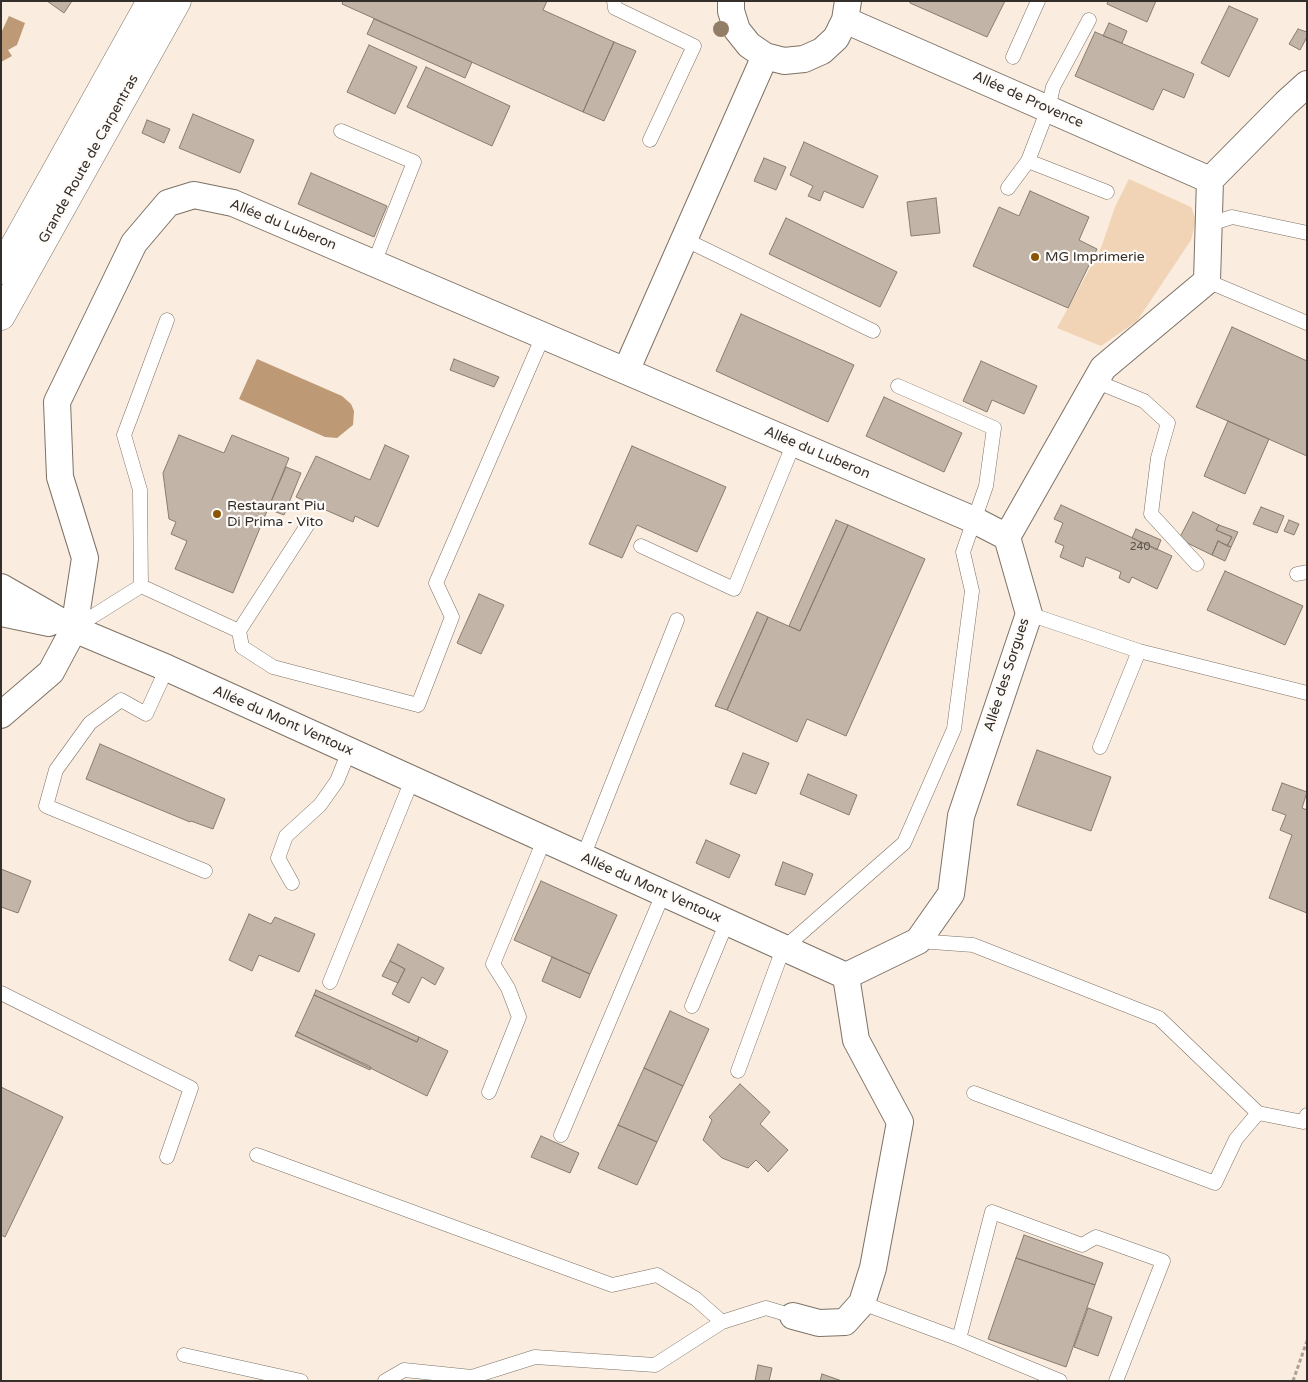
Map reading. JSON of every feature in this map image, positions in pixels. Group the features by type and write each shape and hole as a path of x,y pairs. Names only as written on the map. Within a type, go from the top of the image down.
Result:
{"main road":[{"name":"Grande Route de Carpentras","path":"1,270 151,1"},
{"name":"Grande Route de Carpentras","path":"1,316 177,1"}],"street":[{"name":"Allée de Provence","path":"731,1 731,11 737,30 749,45 765,56 784,61 804,59 822,51 836,38 846,11 1048,109 1210,180"},
{"path":"626,371 765,56"},
{"path":"1007,537 1103,368 1207,281 1210,180 1307,84"},
{"name":"Allée du Luberon","path":"1,715 51,672 74,629 85,558 60,476 57,402 134,244 168,203 194,195 233,203 974,520 1007,537"},
{"name":"Allée des Sorgues","path":"846,976 918,941 952,894 961,816 1028,614 1007,537"},
{"name":"Allée du Mont Ventoux","path":"1,587 74,629 167,668 846,976"},
{"name":"Allée du Mont Ventoux","path":"1,613 74,629"},
{"path":"793,1316 819,1323 844,1322 862,1303 873,1268 900,1122 856,1040 846,976"}],"lane":[{"path":"614,1 615,8 694,46 650,140"},
{"path":"1013,57 1038,1"},
{"path":"1008,188 1028,161 1048,109 1053,87 1090,20"},
{"path":"342,131 414,162 374,263"},
{"path":"1028,161 1106,192"},
{"path":"1210,224 1232,217 1307,233"},
{"path":"684,239 873,331"},
{"path":"1207,281 1307,323"},
{"path":"141,586 140,490 124,435 167,320"},
{"path":"308,524 239,631 242,647 273,667 418,705 452,617 436,583 543,336"},
{"path":"1095,381 1144,401 1168,423 1158,458 1150,514 1197,564"},
{"path":"738,1071 783,948 904,843 954,729 972,592 963,552 986,486 994,428 898,386"},
{"path":"641,546 734,589 794,443"},
{"path":"141,586 239,631"},
{"path":"74,629 141,586"},
{"path":"1028,614 1139,652 1307,693"},
{"path":"583,857 677,620"},
{"path":"1100,748 1139,652"},
{"path":"167,668 146,714 121,700 90,723 56,770 46,806 205,871"},
{"path":"292,883 278,858 286,836 320,805 337,781 349,751"},
{"path":"330,982 412,780"},
{"path":"489,1092 518,1018 508,988 493,964 544,840"},
{"path":"561,1135 663,894"},
{"path":"692,1006 727,922"},
{"path":"918,941 973,945 1159,1018 1258,1113 1303,1122 1307,1115"},
{"path":"1,992 191,1088 167,1157"},
{"path":"974,1093 1216,1183 1236,1139 1258,1113"},
{"path":"257,1155 612,1285 657,1276 696,1299 722,1322"},
{"path":"959,1339 992,1212 1082,1245 1096,1237 1163,1261 1116,1381"},
{"path":"862,1303 959,1339 1060,1381"},
{"path":"385,1381 404,1370 472,1377 535,1357 655,1365 722,1322 766,1308 793,1316"},
{"path":"184,1355 301,1381"}],"path":[{"path":"1293,1381 1307,1341"}],"shaded area":[{"path":"9,16 25,23 17,45 8,50 12,56 1,62 1,33"},
{"path":"1129,179 1191,207 1196,220 1191,240 1137,321 1101,346 1057,328 1101,248 1115,207"},
{"path":"257,359 342,396 351,404 354,411 353,425 337,438 325,437 239,399"}],"building":[{"path":"47,1 72,1 64,13"},
{"path":"343,1 547,1 543,10 614,42 583,112 342,4"},
{"path":"910,1 1005,1 987,37 910,3"},
{"path":"1108,1 1156,1 1147,22 1107,4"},
{"path":"1229,6 1258,19 1229,77 1201,63"},
{"path":"374,19 472,62 465,78 367,34"},
{"path":"1109,23 1127,31 1122,43 1103,36"},
{"path":"1298,29 1307,32 1307,37 1300,50 1289,44"},
{"path":"1095,32 1194,74 1184,98 1163,89 1153,110 1075,76"},
{"path":"614,42 636,51 604,121 583,112"},
{"path":"369,45 417,67 395,114 347,92"},
{"path":"426,67 510,106 492,146 407,107"},
{"path":"193,114 254,140 240,173 179,148"},
{"path":"147,120 170,129 164,143 142,133"},
{"path":"804,142 878,176 863,208 824,191 820,201 808,196 813,186 790,175"},
{"path":"764,158 786,167 776,190 754,181"},
{"path":"311,173 387,206 374,237 298,204"},
{"name":"MG Imprimerie","path":"1030,191 1089,217 1079,240 1097,249 1068,308 973,266 999,207 1019,216"},
{"path":"936,198 940,233 911,236 907,202"},
{"path":"786,218 897,272 880,307 769,254"},
{"path":"741,314 854,365 828,422 716,371"},
{"path":"1232,327 1307,361 1307,456 1196,407"},
{"path":"454,359 499,377 494,387 450,370"},
{"path":"981,361 1037,386 1024,414 992,400 987,412 963,401"},
{"path":"884,397 962,433 944,472 866,436"},
{"path":"1228,421 1269,439 1245,494 1204,476"},
{"name":"Restaurant Piu Di Prima - Vito","path":"179,435 224,453 232,435 289,458 233,593 175,569 187,541 171,534 176,522 169,519 163,473"},
{"path":"385,445 409,456 378,527 355,516 353,522 296,497 316,456 370,480"},
{"path":"632,446 726,487 697,552 637,525 622,558 589,544"},
{"path":"286,467 301,473 284,515 268,509"},
{"path":"1061,505 1172,556 1157,589 1132,577 1129,583 1119,578 1121,572 1086,557 1083,567 1060,557 1064,546 1055,542 1063,523 1054,519"},
{"path":"1261,507 1284,516 1277,533 1253,524"},
{"path":"1193,512 1219,525 1216,530 1232,537 1227,546 1218,541 1212,555 1179,539"},
{"path":"836,520 848,525 800,631 789,626"},
{"path":"1289,520 1299,524 1294,535 1284,531"},
{"path":"848,525 925,559 846,736 807,719 797,742 727,710 768,617 800,631"},
{"path":"1219,525 1238,532 1231,547 1227,546 1232,537 1216,530"},
{"path":"1136,529 1161,540 1157,550 1132,538"},
{"path":"1218,541 1231,547 1225,561 1212,555"},
{"path":"1225,571 1303,606 1285,645 1207,610"},
{"path":"479,594 504,605 481,654 457,643"},
{"path":"757,612 768,617 727,710 715,706"},
{"path":"100,744 225,799 213,829 190,822 86,779"},
{"path":"1037,750 1111,777 1091,831 1017,805"},
{"path":"743,753 769,763 756,794 730,784"},
{"path":"808,774 857,795 849,815 800,794"},
{"path":"1282,783 1307,792 1302,808 1307,810 1307,913 1269,898 1292,835 1280,830 1286,815 1272,810"},
{"path":"706,840 740,855 729,878 696,863"},
{"path":"783,862 813,874 805,895 775,885"},
{"path":"1,869 31,881 18,913 1,907"},
{"path":"541,881 617,915 590,974 514,940"},
{"path":"249,914 271,924 275,917 315,934 299,972 259,955 252,971 229,960"},
{"path":"398,944 444,968 435,985 422,977 409,1003 392,994 405,969 390,961"},
{"path":"552,957 590,974 580,998 542,981"},
{"path":"390,961 405,969 398,983 382,976"},
{"path":"316,990 419,1037 417,1042 314,995"},
{"path":"314,995 417,1042 419,1037 448,1051 427,1096 297,1032"},
{"path":"670,1011 709,1029 683,1086 644,1068"},
{"path":"297,1032 371,1067 370,1070 295,1036"},
{"path":"644,1068 683,1086 657,1142 618,1125"},
{"path":"740,1084 770,1112 760,1124 788,1150 768,1172 756,1160 748,1168 722,1158 703,1140 712,1120 709,1117"},
{"path":"1,1087 63,1117 5,1237 1,1235"},
{"path":"618,1125 657,1142 637,1185 598,1168"},
{"path":"541,1136 579,1153 570,1173 531,1157"},
{"path":"1024,1235 1103,1263 1095,1285 1016,1258"},
{"path":"1016,1258 1095,1285 1066,1367 988,1339"},
{"path":"1088,1308 1112,1317 1098,1356 1074,1347"},
{"path":"758,1365 772,1368 769,1381 755,1381"},
{"path":"822,1374 842,1381 820,1381"}],"place":[{"name":"MG Imprimerie","path":"1035,257"},
{"name":"Restaurant Piu Di Prima - Vito","path":"217,514"}]}
